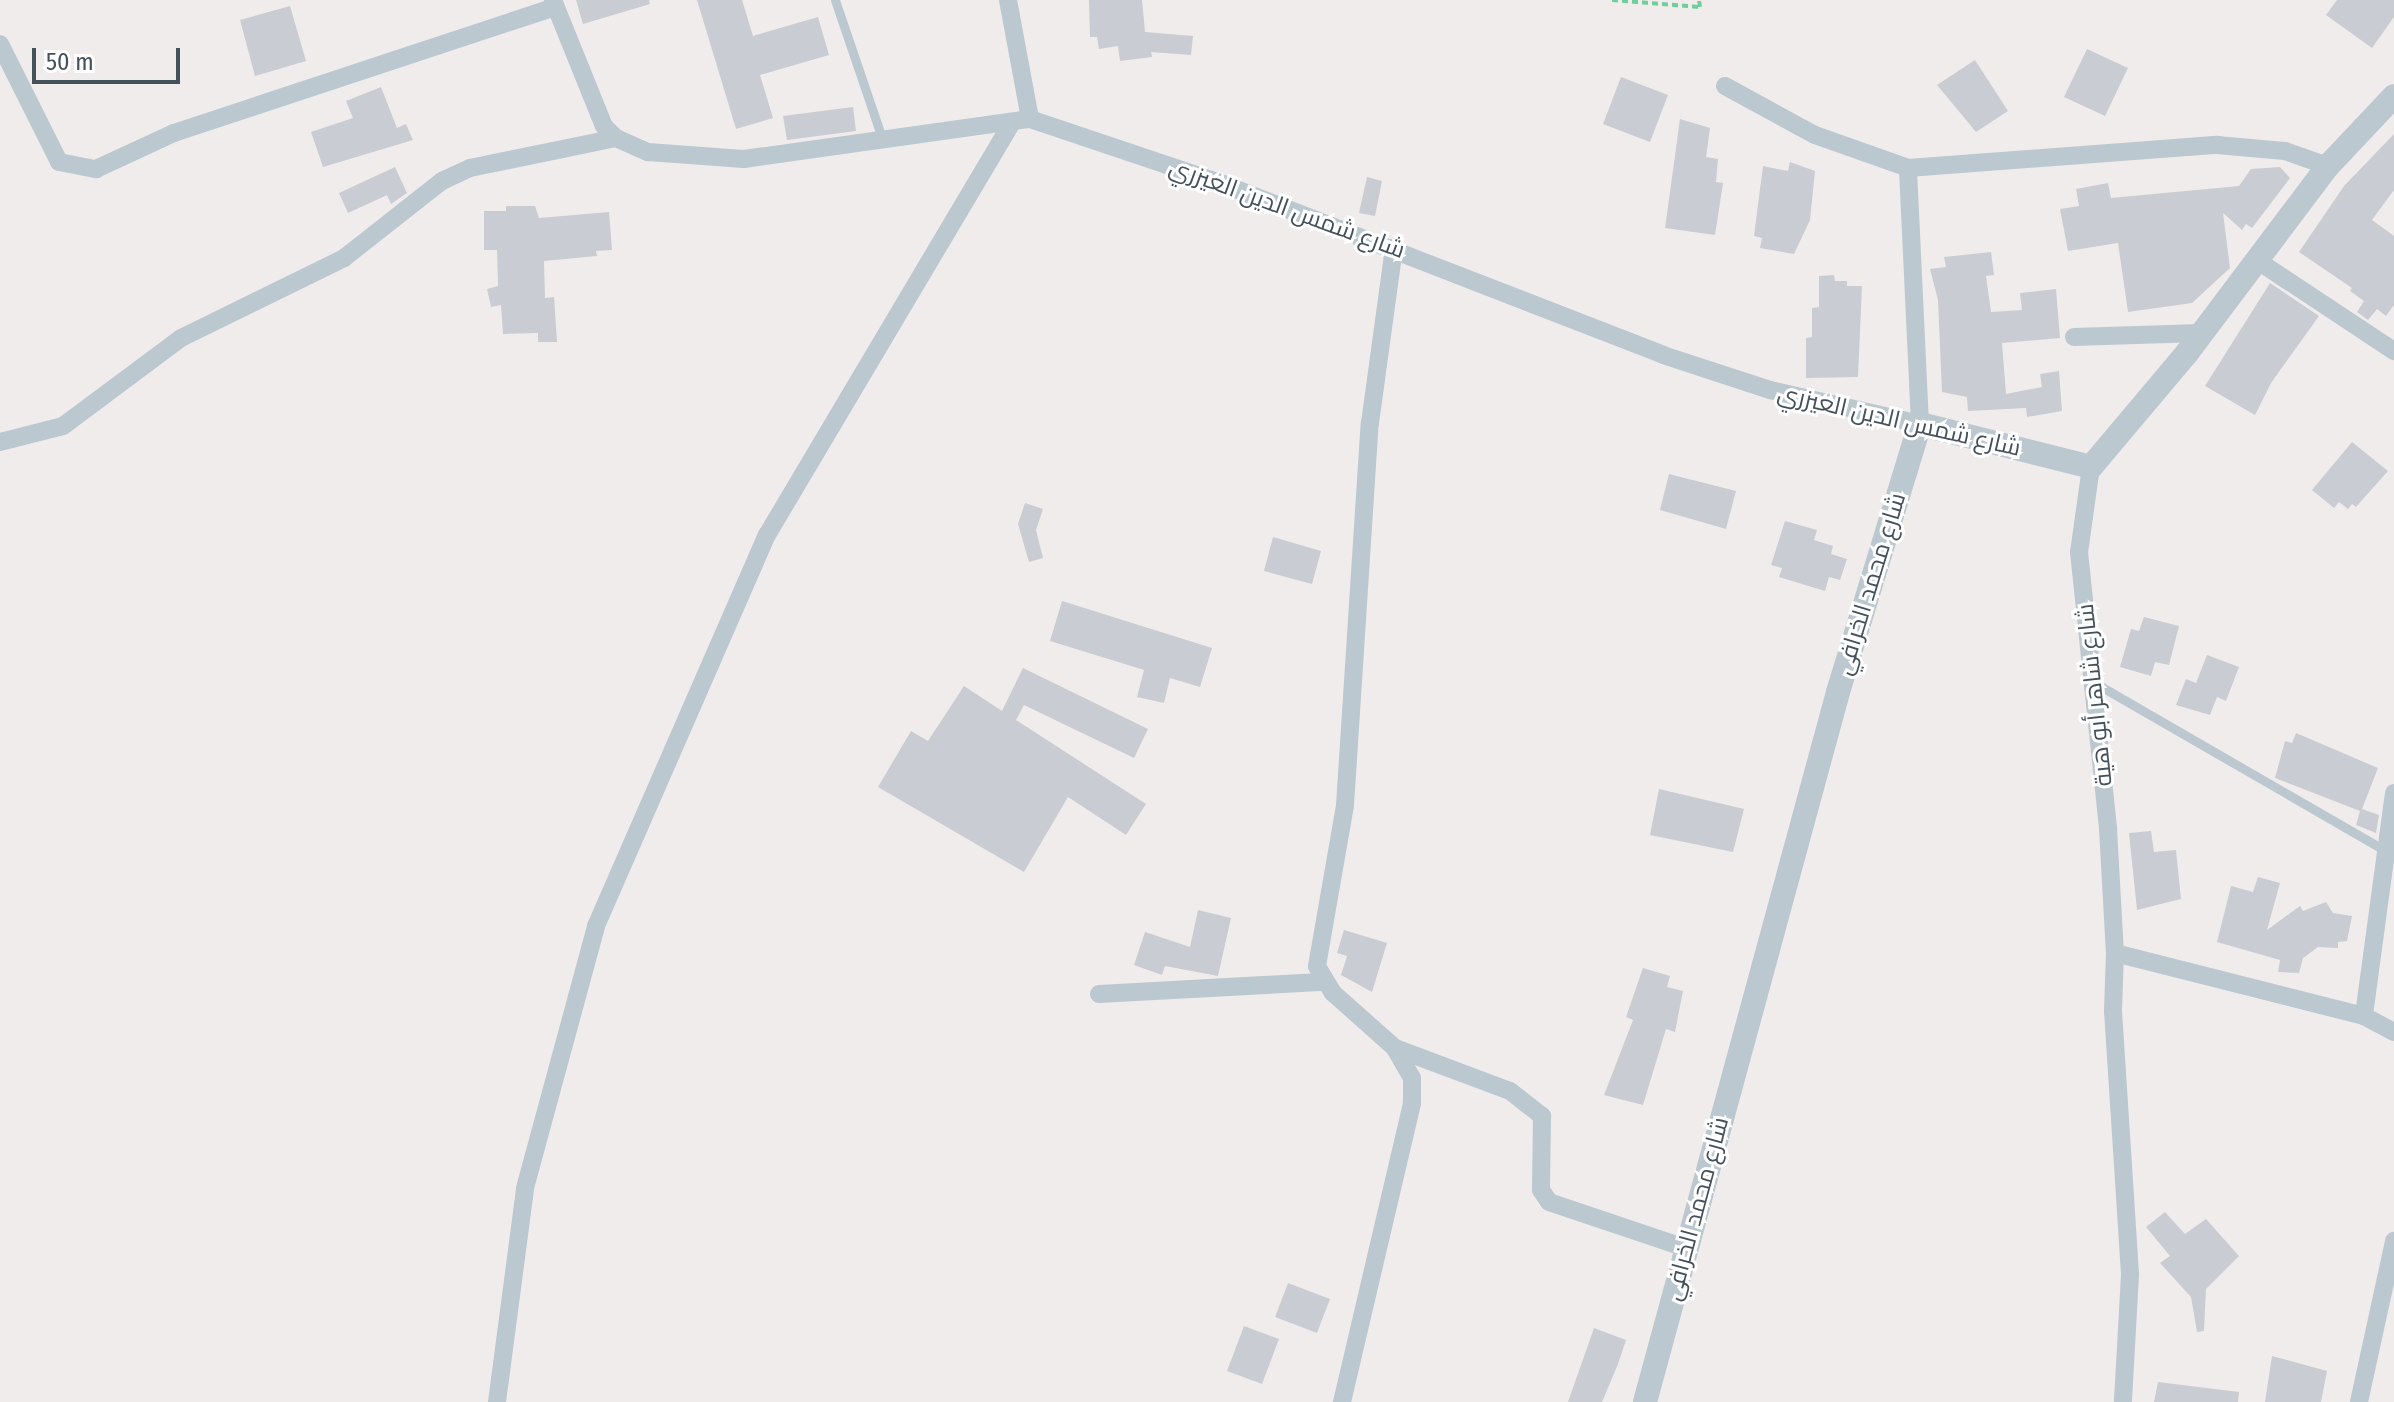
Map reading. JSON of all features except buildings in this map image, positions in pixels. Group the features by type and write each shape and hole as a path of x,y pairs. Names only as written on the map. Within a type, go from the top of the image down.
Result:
{"street":[{"path":"497,1402 525,1188 596,926 767,535 1021,121 1008,0"},
{"path":"0,44 59,162 96,169 174,133 554,4 596,111 616,138 470,168 442,181 344,258 181,338 63,426 0,442"},
{"path":"1725,86 1815,135 1908,168 2217,145 2274,149 2328,166"},
{"path":"2091,467 2201,333 2328,166 2394,96"},
{"name":"شارع شمس الدين العيزري","path":"616,138 662,156 744,159 1021,121 1394,248 1663,355 1770,390 2091,467"},
{"name":"شارع محمد الخرافي","path":"1645,1402 1838,692 1920,424 1908,168"},
{"path":"1342,1402 1412,1103 1412,1078 1395,1048 1324,982 1318,946 1335,883 1345,805 1370,423 1394,248"},
{"path":"2255,259 2394,351"},
{"path":"2074,337 2201,333"},
{"name":"شارع شاهر أبو هية","path":"2091,467 2079,552 2095,683 2115,953 2113,1011 2130,1275 2123,1402"},
{"path":"2364,1016 2394,793"},
{"path":"2115,953 2364,1016 2394,1032"},
{"path":"1099,994 1324,982"},
{"path":"1395,1048 1510,1091 1542,1116 1541,1190 1549,1202 1686,1248"},
{"path":"2359,1402 2394,1241"}],"lane":[{"path":"835,0 883,141"},
{"path":"2095,683 2386,851"}],"path":[{"path":"1612,0 1700,7 1699,0"}]}
